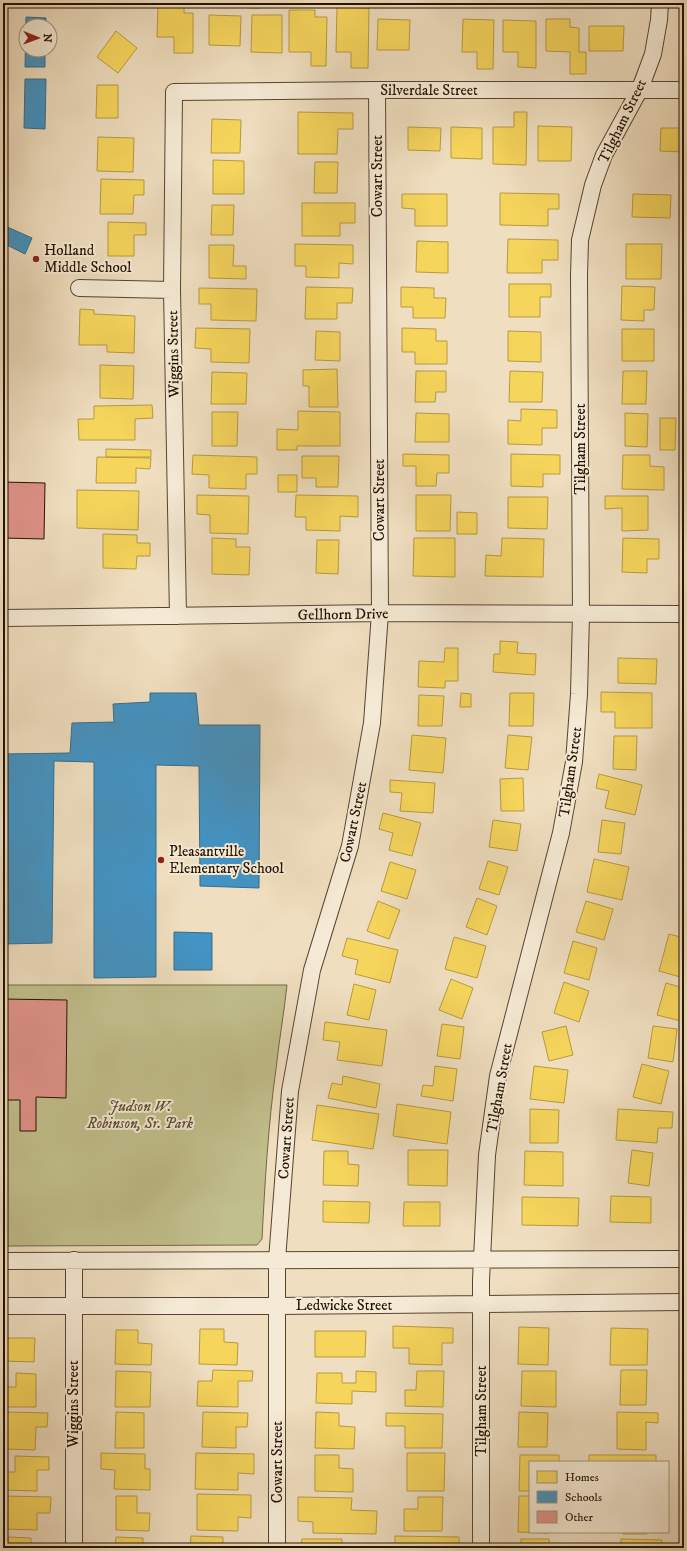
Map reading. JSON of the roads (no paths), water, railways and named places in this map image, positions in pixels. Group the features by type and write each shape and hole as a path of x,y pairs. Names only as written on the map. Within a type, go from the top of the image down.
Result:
{"street":[{"name":"Tilgham Street","path":"481,1548 482,1260 487,1155 498,1076 561,833 574,762 579,694 580,614 580,240 593,185 604,155 640,89 652,54 659,20 660,3"},
{"name":"Silverdale Street","path":"174,92 377,90 684,90"},
{"name":"Cowart Street","path":"277,1548 277,1260 290,1091 312,970 350,846 372,723 380,613 377,90"},
{"name":"Wiggins Street","path":"174,92 172,290 178,616"},
{"path":"79,288 172,290"},
{"name":"Gellhorn Drive","path":"3,618 380,613 684,614"},
{"path":"3,1261 684,1259"},
{"name":"Wiggins Street","path":"74,1260 74,1548"},
{"name":"Ledwicke Street","path":"3,1306 277,1306 684,1302"}],"place":[{"name":"Holland Middle School","path":"36,259"},
{"name":"Pleasantville Elementary School","path":"161,860"}],"park label":[{"name":"Judson W. Robinson, Sr. Park","path":"140,1114"}]}
